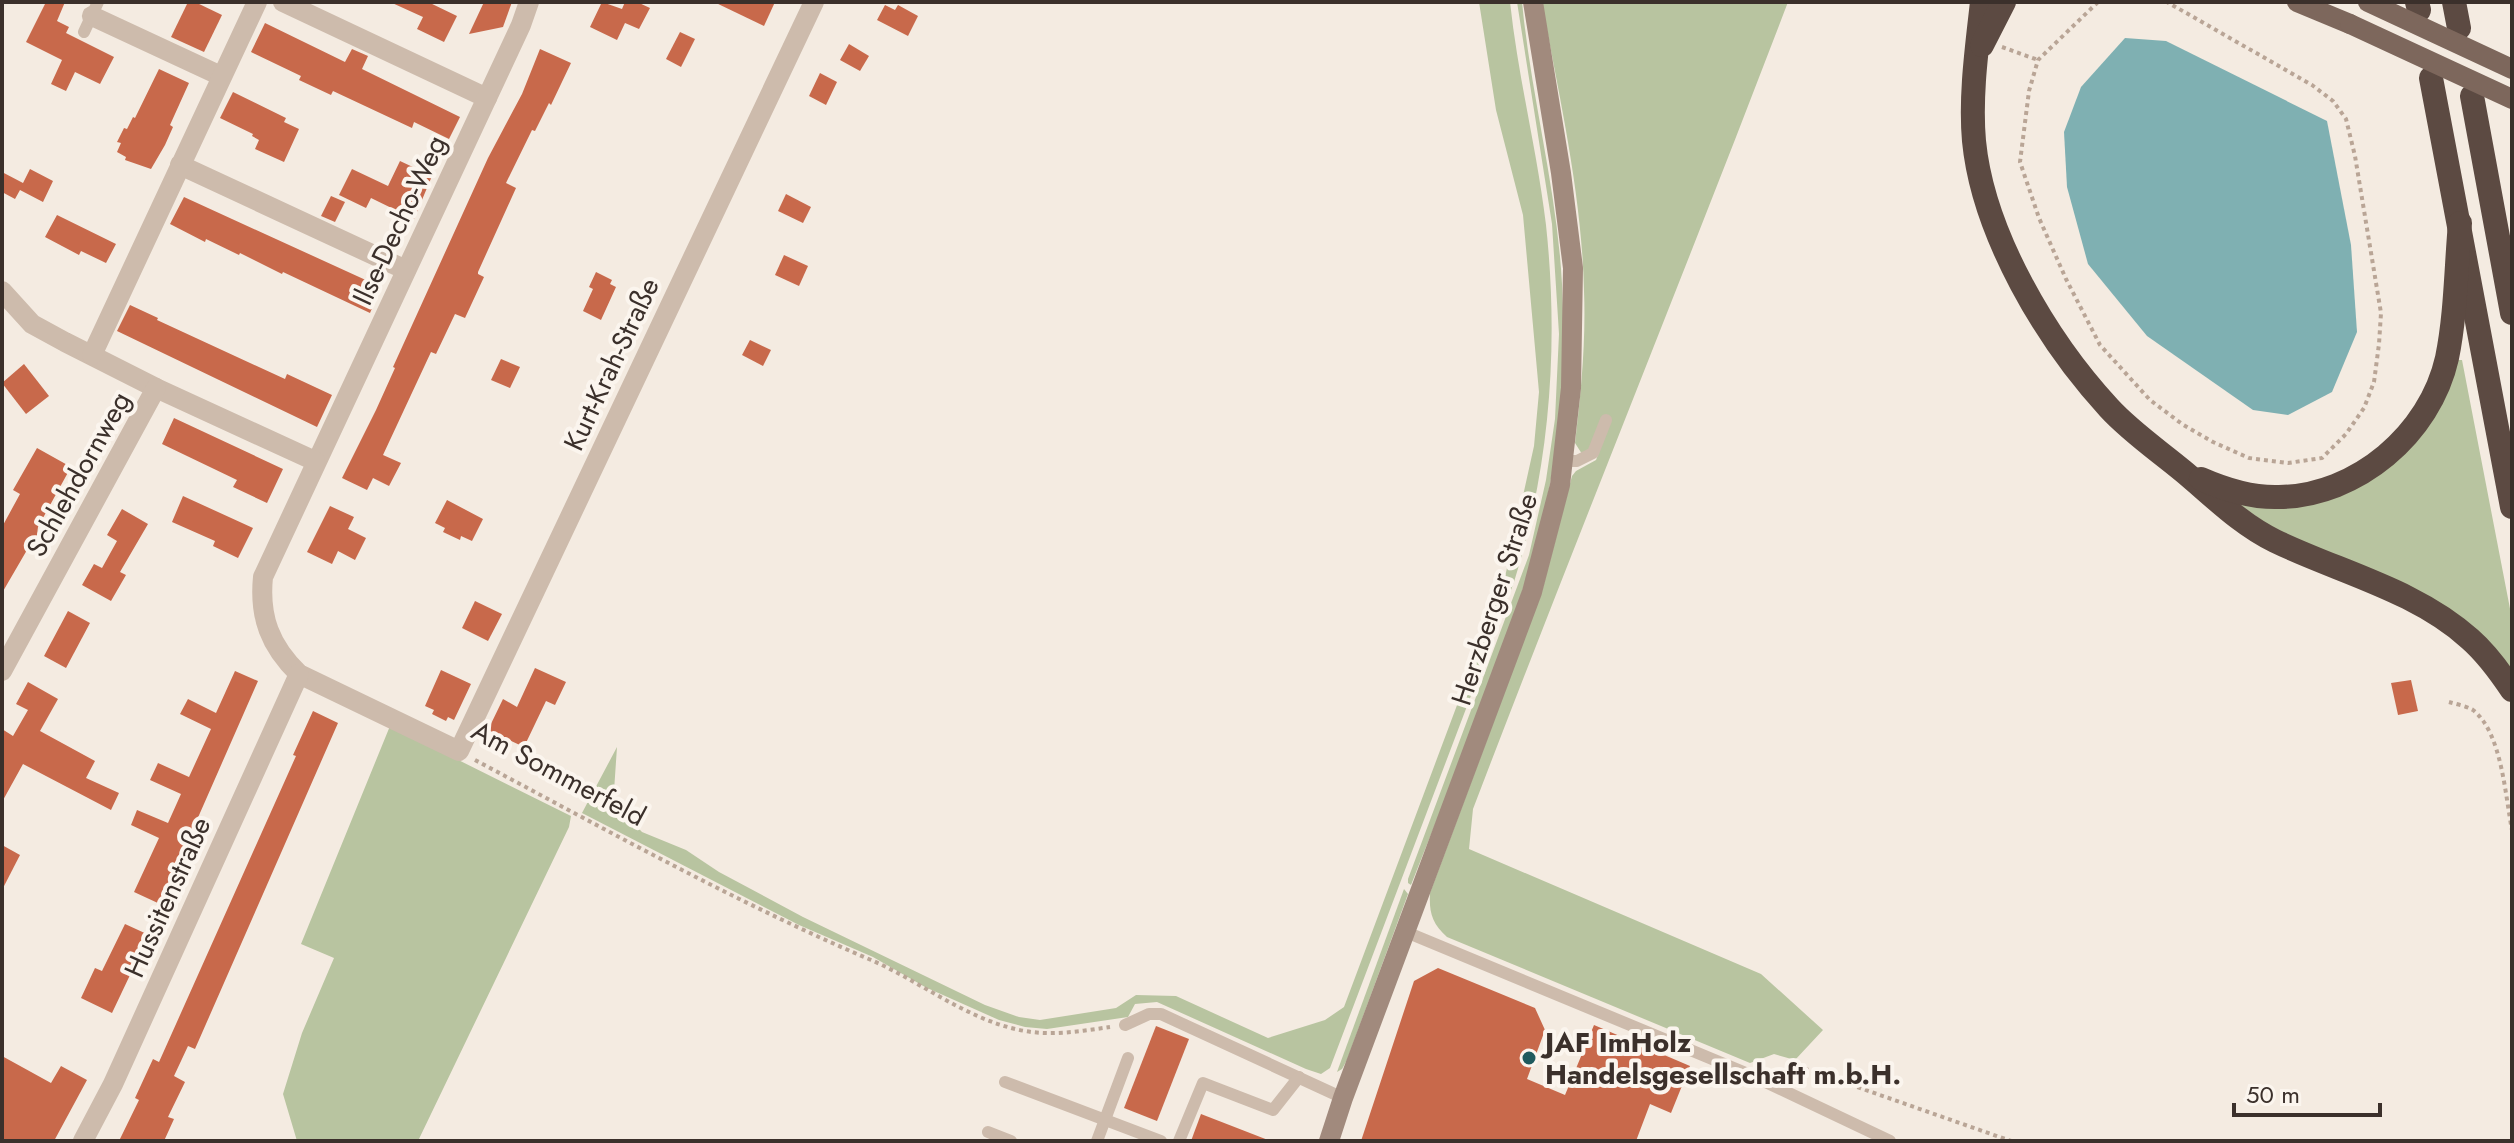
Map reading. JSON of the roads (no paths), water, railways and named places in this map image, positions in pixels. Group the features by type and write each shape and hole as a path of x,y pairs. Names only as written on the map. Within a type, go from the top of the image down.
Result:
{"highway":[{"path":"1982,2 1982,45 1973,95 1974,144 1988,203 2007,252 2044,321 2086,382 2111,411 2245,524 2273,540 2381,586 2444,619 2470,639 2512,690"},
{"path":"1982,45 2004,2"},
{"path":"2454,2 2459,28"},
{"path":"2431,78 2512,507"},
{"path":"2472,96 2512,313"},
{"path":"2184,472 2233,491 2281,497 2322,490 2343,482 2366,471 2387,455 2402,441 2424,411 2446,359 2460,223"}],"main road":[{"name":"Herzberger Straße","path":"1329,1141 1532,592 1551,527 1564,461 1573,363 1573,268 1533,2"},
{"path":"2297,2 2512,99"},
{"path":"2368,2 2512,69"}],"street":[{"path":"92,355 257,2"},
{"path":"283,2 487,98"},
{"name":"Ilse-Decho-Weg","path":"315,461 487,98 529,2"},
{"name":"Kurt-Krah-Straße","path":"459,751 814,2"},
{"path":"92,17 221,76"},
{"path":"180,165 406,270"},
{"path":"2,291 32,324 156,388 315,461"},
{"name":"Schlehdornweg","path":"2,671 156,388"},
{"name":"Am Sommerfeld","path":"315,461 263,577 263,617 269,636 282,658 299,674 459,751"},
{"name":"Hussitenstraße","path":"83,1141 113,1084 299,674"}],"lane":[{"path":"1564,461 1577,461 1593,453 1606,420"},
{"path":"1406,932 1767,1083 1890,1141"},
{"path":"1125,1025 1149,1014 1161,1014 1343,1098"},
{"path":"1097,1141 1128,1058"},
{"path":"1179,1141 1203,1083 1273,1110 1299,1077"},
{"path":"1005,1082 1161,1141"},
{"path":"988,1132 1011,1141"}],"water":[{"path":"2125,38 2166,41 2327,121 2351,245 2357,332 2332,392 2288,415 2253,410 2147,336 2088,264 2067,187 2064,132 2081,87"}],"place":[{"name":"JAF ImHolz Handelsgesellschaft m.b.H.","path":"1529,1058"}]}
